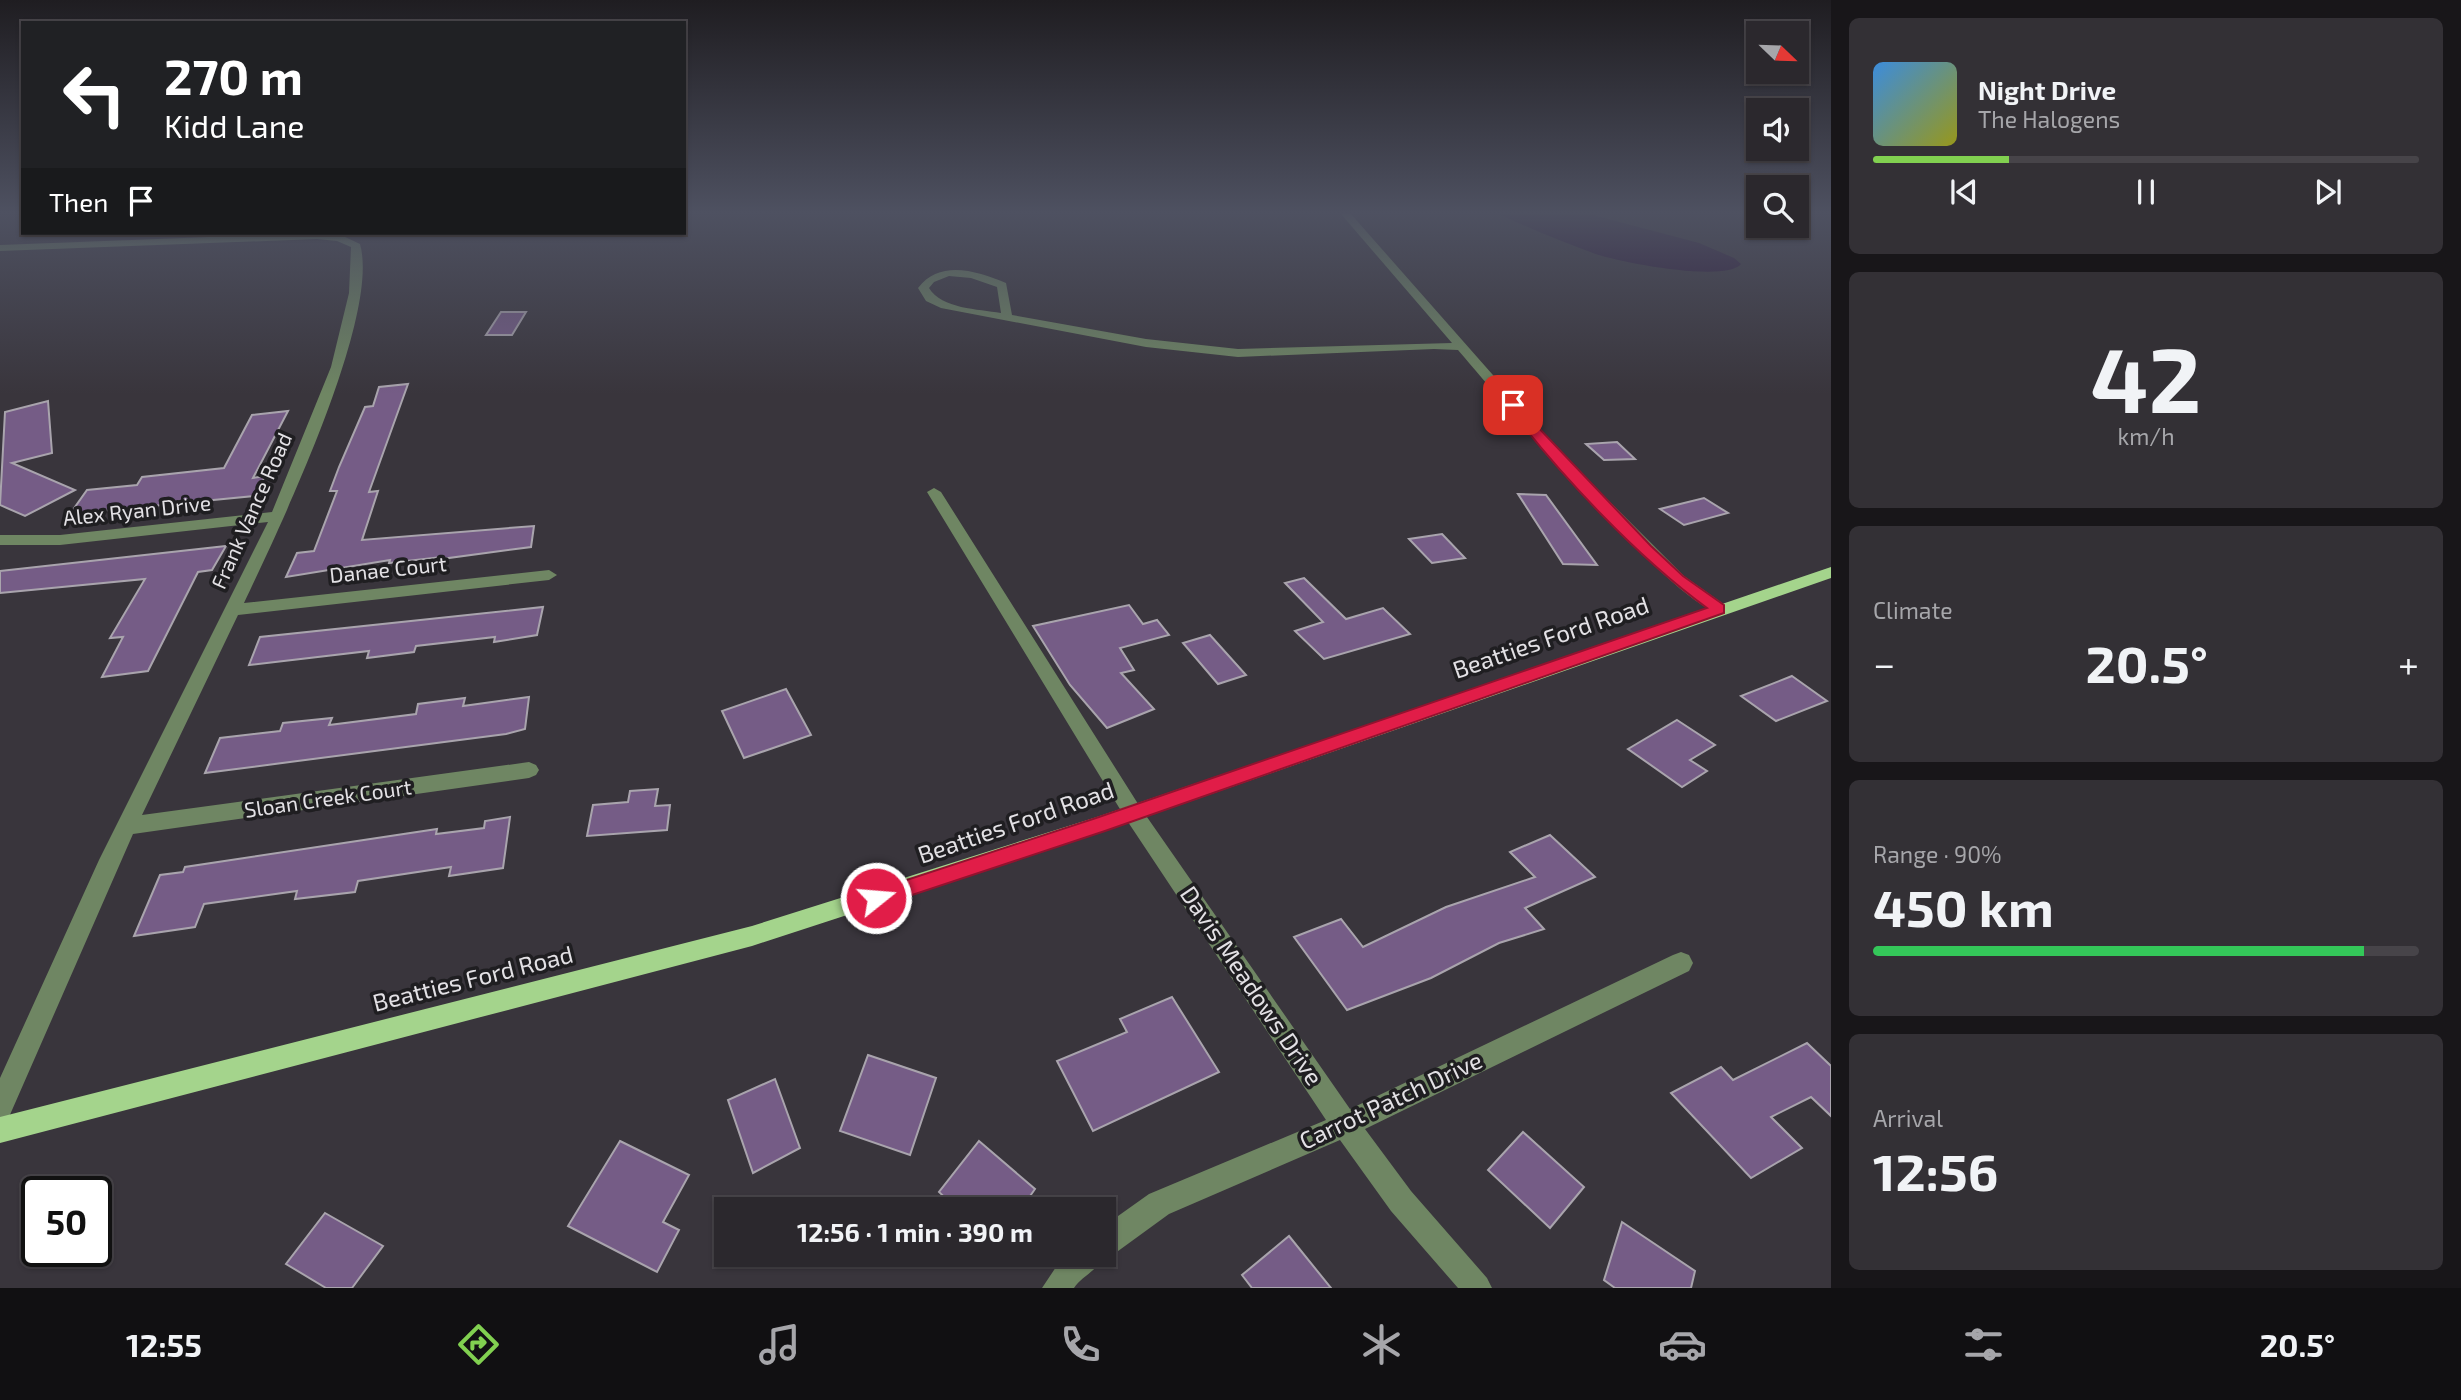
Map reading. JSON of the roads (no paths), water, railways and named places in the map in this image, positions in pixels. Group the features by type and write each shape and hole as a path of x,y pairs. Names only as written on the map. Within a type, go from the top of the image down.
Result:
{"main road":[{"name":"Beatties Ford Road","path":"0,1130 752,936 919,885 1133,813 1831,572"}],"street":[{"name":"Frank Vance Road","path":"0,1108 127,826 278,516 337,367 350,320 356,274"},
{"path":"942,274 928,279 923,288 930,299 945,306 1146,343 1238,353 1434,345 1464,348"},
{"path":"964,274 1002,285 1007,317"},
{"path":"1399,274 1538,435 1646,549 1678,580 1719,609"},
{"name":"Davis Meadows Drive","path":"934,492 1133,813 1345,1125 1401,1201 1477,1288"},
{"name":"Alex Ryan Drive","path":"0,540 60,540 278,516"},
{"name":"Danae Court","path":"232,610 549,575"},
{"name":"Sloan Creek Court","path":"127,826 529,770"},
{"name":"Carrot Patch Drive","path":"1116,1235 1159,1204 1345,1125 1681,963"},
{"path":"1057,1288 1071,1267"}]}
